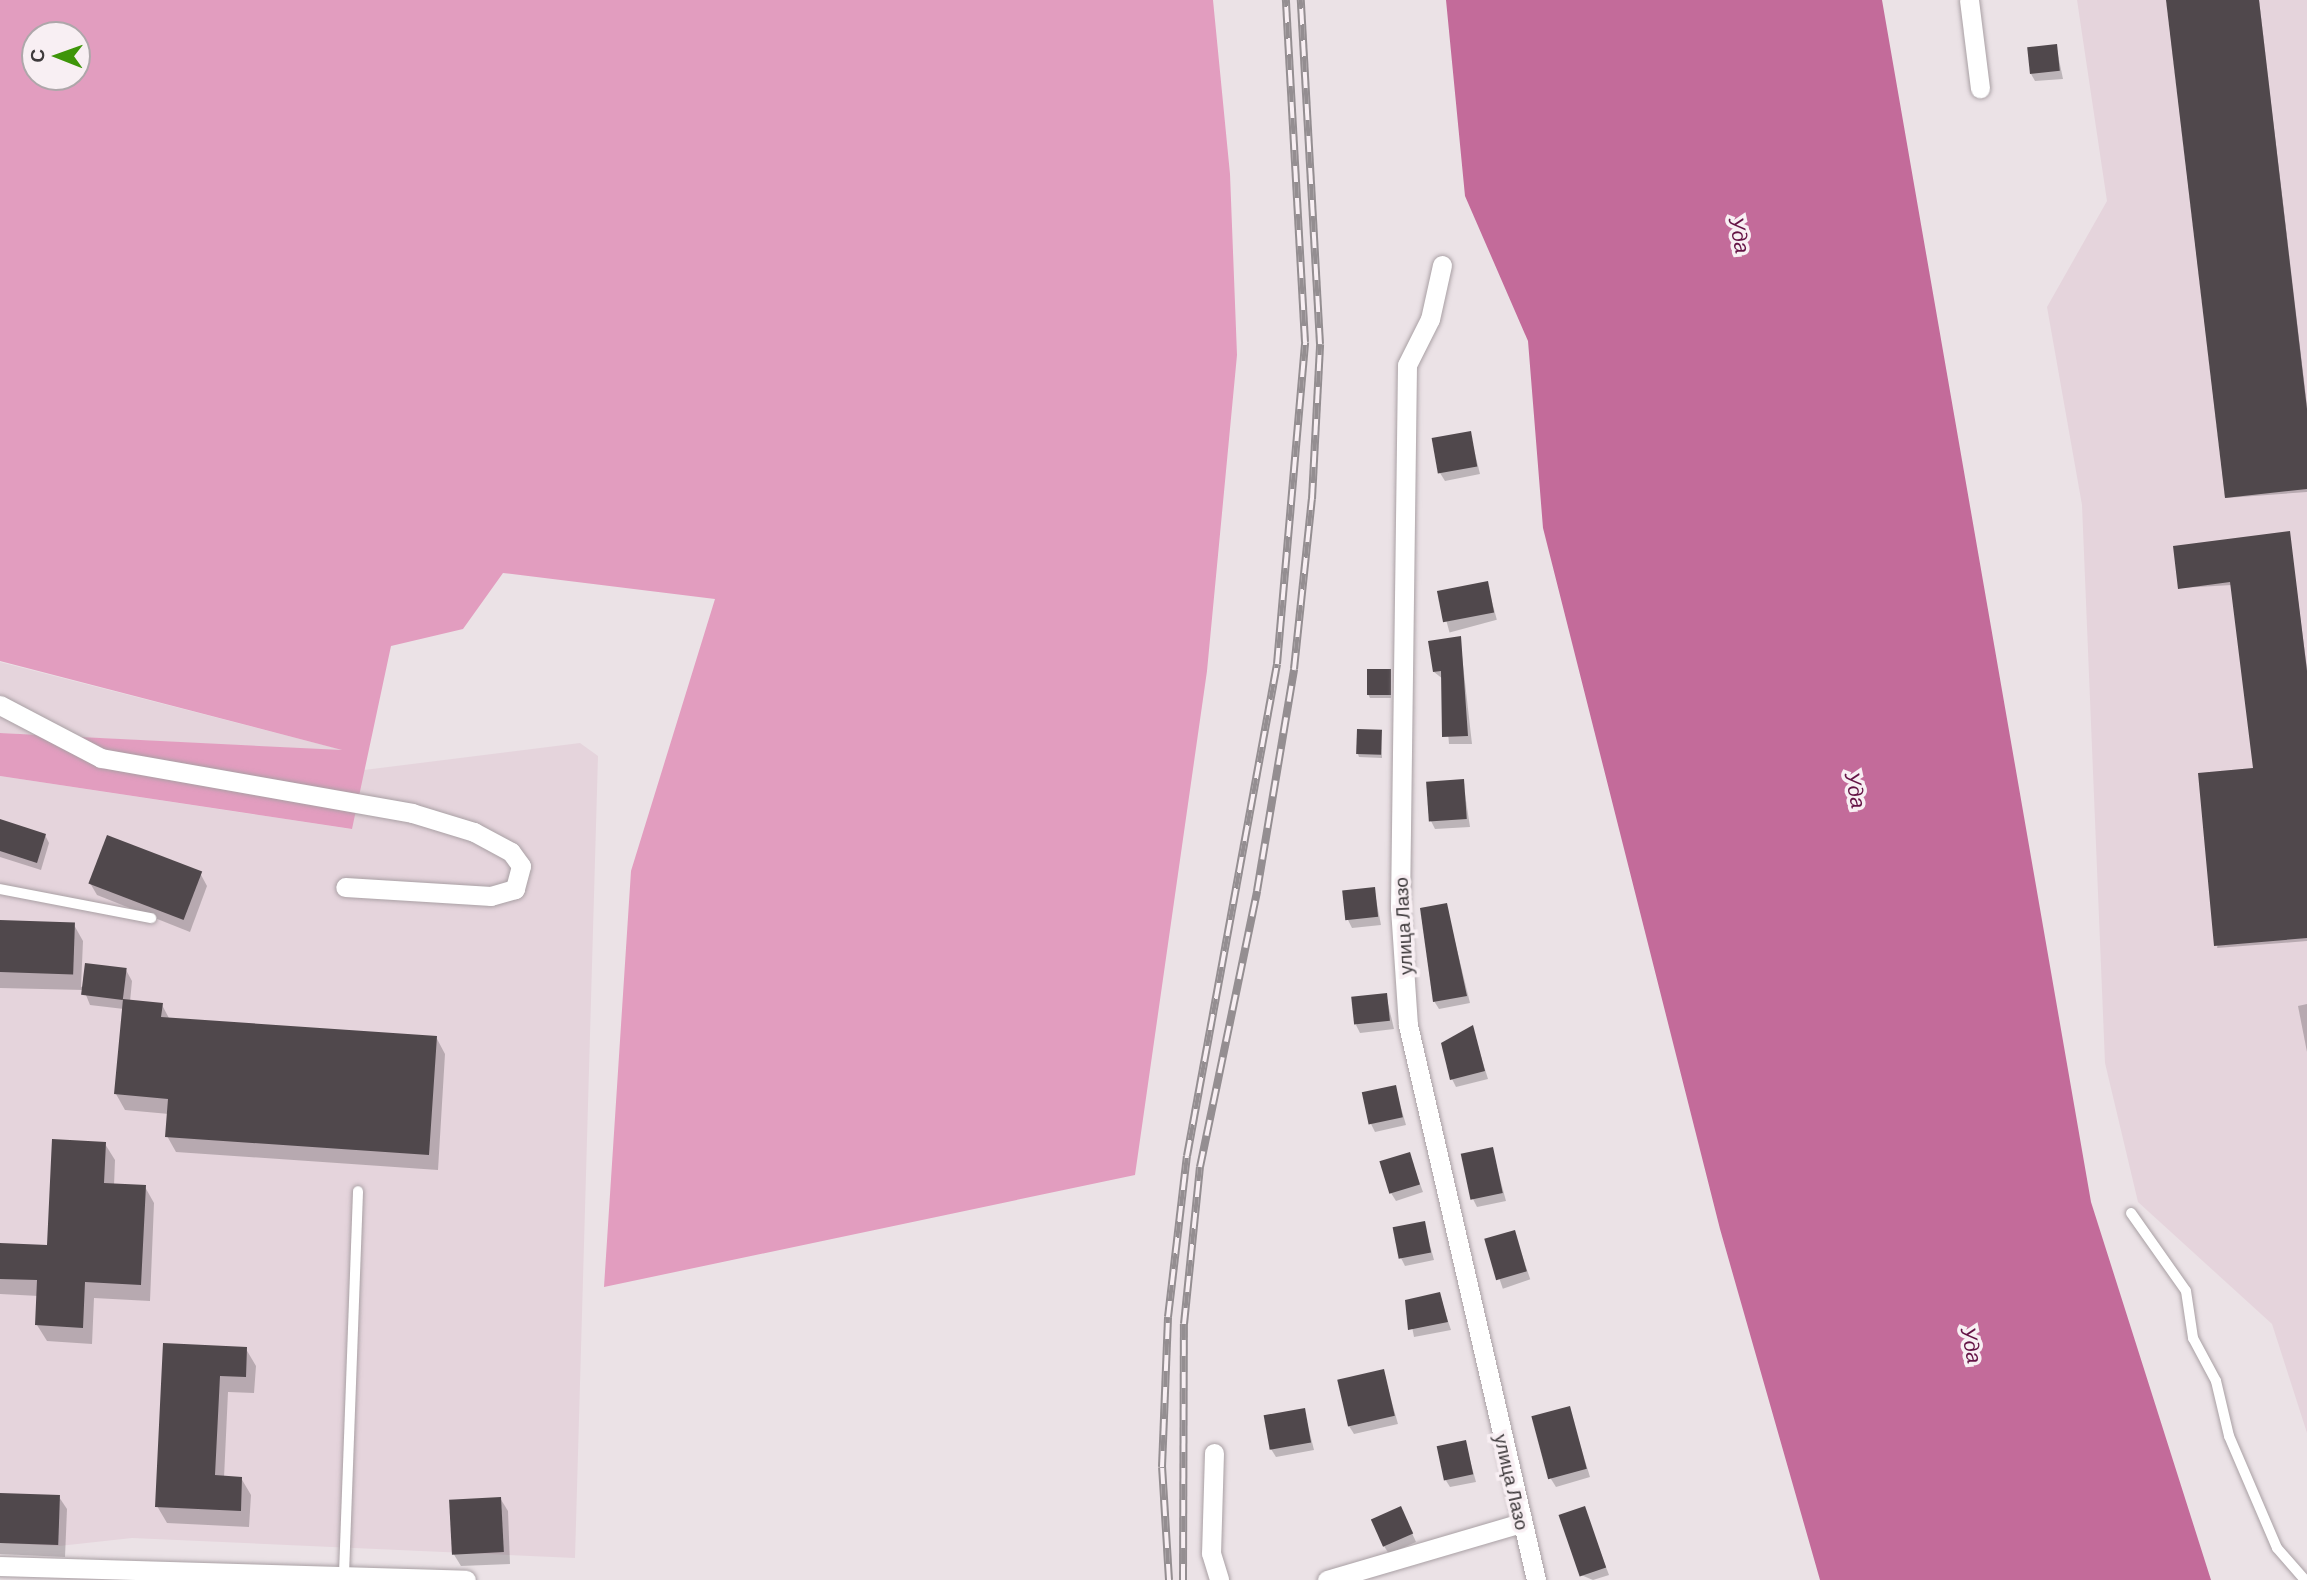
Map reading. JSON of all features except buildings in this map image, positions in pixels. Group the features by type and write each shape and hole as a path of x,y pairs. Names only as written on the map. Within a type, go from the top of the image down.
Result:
{"street":[{"path":"1969,0 1980,88"},
{"name":"улица Лазо","path":"1442,265 1430,319 1407,365 1400,908 1408,1025 1535,1580"},
{"path":"0,705 101,758 412,813 474,832 511,852 521,866 515,889 491,897 345,887"},
{"path":"1214,1453 1211,1553 1219,1580"},
{"path":"1327,1580 1521,1523"},
{"path":"0,1566 181,1574 344,1574 466,1580"}],"lane":[{"path":"0,889 151,918"},
{"path":"344,1574 358,1191"},
{"path":"2131,1213 2186,1291 2193,1338 2216,1381 2230,1436 2277,1548 2305,1580"}],"shaded area":[{"path":"0,0 1213,0 1230,174 1237,355 1207,671 1135,1175 604,1287 631,871 715,599 503,573 463,629 391,646 352,829 0,776 0,733 342,750 0,661"},
{"path":"2077,0 2307,0 2307,1433 2272,1324 2138,1202 2105,1063 2082,505 2047,307 2107,201"},
{"path":"0,662 347,751 0,733"},
{"path":"580,743 598,756 575,1558 132,1538 59,1546 0,1543 0,776 351,829 364,770"}],"water":[{"name":"Уда","path":"1446,0 1882,0 2091,1202 2211,1580 1820,1580 1720,1229 1543,528 1528,341 1465,196"}],"railway":[{"path":"1169,1580 1162,1467 1168,1317 1187,1156 1277,664 1305,342 1286,0"},
{"path":"1183,1580 1184,1324 1200,1167 1257,891 1294,669 1312,499 1320,344 1301,0"}]}
